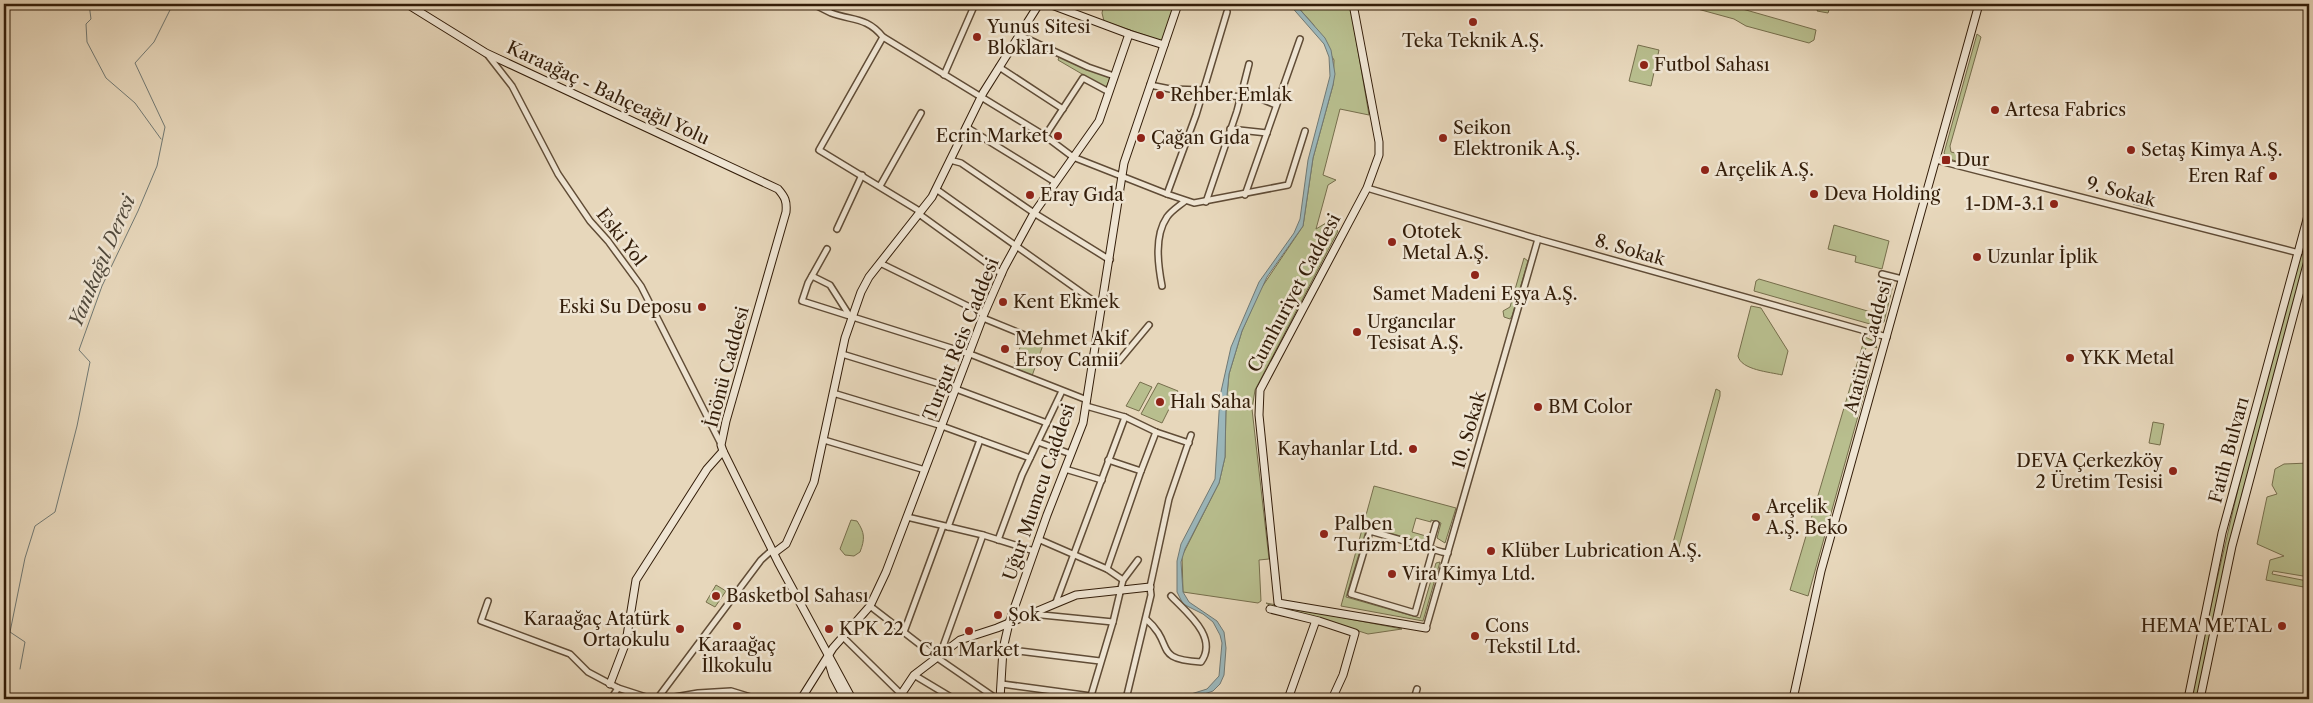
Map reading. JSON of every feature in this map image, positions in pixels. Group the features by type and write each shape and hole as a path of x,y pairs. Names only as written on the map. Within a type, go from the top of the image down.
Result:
{"street":[{"name":"Karaağaç - Bahçeağıl Yolu","path":"407,4 486,53 778,189 786,200 786,212"},
{"path":"814,4 832,13 864,21 874,26 883,37 1045,136 1073,157 1185,201 1194,203 1206,202 1288,185 1305,131"},
{"path":"944,75 975,4"},
{"path":"657,699 761,560 786,544 814,482 832,394 851,318 861,292 880,263 920,213 936,189 981,97 1040,4"},
{"path":"1049,4 1164,45"},
{"name":"Uğur Mumcu Caddesi","path":"998,699 1002,684 1003,648 1009,623 1038,539 1083,423 1094,363 1122,175 1178,4"},
{"name":"Cumhuriyet Caddesi","path":"1353,4 1380,142 1380,155 1367,188 1260,390 1259,415 1278,603 1426,628"},
{"name":"Atatürk Caddesi","path":"1793,699 1821,571 1979,4"},
{"path":"1168,194 1203,92 1227,12"},
{"name":"Turgut Reis Caddesi","path":"801,699 833,648 870,606 886,572 984,316 1002,274 1034,213 1098,121 1129,34"},
{"path":"1020,35 1088,67 1114,76"},
{"path":"883,37 819,150 880,186 920,213 1002,274"},
{"path":"1246,194 1300,40"},
{"name":"Eski Yol","path":"486,53 512,86 558,174 590,221 608,241 641,286 722,448"},
{"path":"1206,202 1249,64"},
{"path":"999,67 1063,109"},
{"path":"1045,136 1083,78 1109,92"},
{"path":"1150,85 1178,90 1259,98 1276,105"},
{"path":"880,186 921,113"},
{"path":"966,127 1055,182"},
{"path":"1230,129 1267,133"},
{"path":"950,160 961,163 1034,213 1110,260"},
{"name":"9. Sokak","path":"1936,160 2299,253"},
{"path":"837,229 862,175"},
{"name":"8. Sokak","path":"1367,188 1538,240 1886,337"},
{"path":"936,189 1102,306"},
{"path":"1162,286 1157,261 1158,243 1167,217 1185,201"},
{"name":"İnönü Caddesi","path":"786,212 726,421 722,448 828,658 852,699"},
{"name":"Fatih Bulvarı","path":"2188,699 2222,533 2309,212"},
{"name":"10. Sokak","path":"1426,628 1538,240"},
{"path":"826,249 802,301 970,354 1062,391 1086,403 1125,417 1156,432 1189,443"},
{"path":"2299,253 2305,255 2308,260"},
{"name":"Fatih Bulvarı","path":"2200,699 2232,546 2308,260"},
{"path":"880,263 1027,336"},
{"path":"1882,274 1902,280"},
{"path":"812,276 830,285 851,318"},
{"path":"1094,363 1112,364 1119,361 1149,325"},
{"path":"842,354 956,389 1047,423"},
{"path":"998,540 1030,458 1062,391"},
{"path":"832,394 942,426 1030,458"},
{"path":"1056,602 1125,417"},
{"path":"1107,569 1156,432"},
{"path":"1126,699 1146,619 1151,595 1150,587 1169,499 1191,436"},
{"path":"824,440 925,470"},
{"path":"904,632 980,440"},
{"path":"1038,442 1071,454"},
{"path":"610,684 626,642 636,580 722,448"},
{"path":"1108,460 1141,471"},
{"path":"1065,469 1102,480"},
{"path":"907,517 1034,551"},
{"path":"1436,524 1431,548 1415,613 1351,594 1370,531 1431,548 1448,553"},
{"path":"939,655 982,536"},
{"path":"1038,539 1107,569 1124,580"},
{"path":"1002,684 1090,697 1114,622 1124,580 1138,560"},
{"path":"843,637 900,698 914,675 960,640 1009,623 1076,595 1150,587"},
{"path":"1146,619 1159,632 1168,654 1174,659 1201,662 1205,652 1204,632 1172,596"},
{"path":"488,601 481,621 570,654 588,672 618,688 652,699"},
{"path":"870,606 998,699"},
{"path":"1270,609 1319,621 1355,633 1343,675 1332,699"},
{"path":"1031,614 1114,622"},
{"path":"1288,699 1315,623"},
{"path":"1003,648 1100,661"},
{"name":"İnönü Caddesi","path":"828,658 833,676 845,699"},
{"path":"914,675 954,699"},
{"path":"611,699 618,688"},
{"path":"1414,699 1417,689"},
{"path":"664,699 698,693 731,692 757,699"}],"green space":[{"path":"1104,4 1175,4 1162,41 1104,21 1102,13"},
{"path":"1295,4 1350,4 1369,115 1340,109 1323,175 1336,180 1328,185 1316,229 1326,223 1338,231 1255,390 1252,409 1269,559 1259,560 1261,601 1258,603 1183,592 1182,556 1219,483 1225,457 1229,374 1242,331 1260,290 1303,226 1313,158 1333,85 1334,60 1313,24"},
{"path":"1696,4 1725,4 1816,30 1814,40 1809,43 1746,26 1734,19 1694,8"},
{"path":"1820,4 1831,4 1828,13 1817,11"},
{"path":"1977,34 1981,37 1950,146 1951,152 1959,154 1956,161 1947,158 1944,153"},
{"name":"Futbol Sahası","path":"1638,45 1659,50 1651,86 1629,81"},
{"path":"1059,57 1110,78 1106,88 1058,60"},
{"path":"2309,221 2309,248 2272,388 2198,699 2191,699 2250,438"},
{"path":"1834,225 1889,241 1882,269 1855,262 1856,256 1828,249"},
{"path":"1524,258 1528,261 1510,319 1504,317 1503,311 1510,307"},
{"path":"1759,279 1881,315 1890,285 1893,285 1884,322 1877,326 1754,291 1756,281"},
{"path":"1751,306 1761,308 1788,351 1782,375 1750,367 1740,361 1738,356"},
{"path":"1865,337 1874,341 1877,348 1867,344 1861,366 1870,373 1808,596 1790,590"},
{"path":"1023,338 1043,345 1032,376 1013,369"},
{"name":"Halı Saha","path":"1140,382 1152,387 1139,411 1126,406"},
{"name":"Halı Saha","path":"1158,383 1178,391 1162,423 1141,414"},
{"path":"1716,389 1720,391 1720,396 1676,558 1669,557"},
{"path":"2153,422 2164,424 2160,445 2149,443"},
{"path":"2309,463 2309,577 2273,571 2272,574 2307,581 2309,588 2266,580 2270,560 2284,556 2257,544 2267,497 2277,494 2272,485 2275,469 2284,464"},
{"path":"1374,486 1456,508 1445,543 1437,538 1441,523 1431,520 1431,522 1416,518 1412,532 1426,536 1423,542 1367,527 1346,597 1420,618 1436,563 1440,562 1423,621 1341,606"},
{"path":"851,520 857,521 862,529 863,536 860,552 854,556 845,555 840,549"},
{"name":"Basketbol Sahası","path":"716,585 726,591 715,607 706,602"},
{"path":"1266,603 1402,629 1368,634 1321,619 1274,608"}],"water":[{"path":"1289,4 1295,4 1325,38 1331,50 1335,74 1313,158 1303,226 1267,277 1242,331 1229,374 1225,457 1219,483 1185,549 1181,562 1183,592 1189,602 1217,621 1224,632 1226,648 1224,675 1220,684 1213,691 1190,699 1175,699 1207,689 1219,676 1222,643 1220,635 1213,622 1203,614 1183,604 1177,592 1177,561 1181,544 1215,479 1220,396 1231,347 1259,282 1294,233 1300,219 1308,160 1330,76 1329,57 1324,44"},
{"path":"2141,192 2152,197 2149,208 2133,204 2134,196 2139,197"}],"waterway":[{"path":"89,4 91,19 86,24 87,42 106,78 135,103 161,139"},
{"name":"Yanıkağıl Deresi","path":"20,669 25,642 10,632 25,558 35,526 55,512 77,426 90,362 79,350 102,286 157,166 165,127 135,63 154,42 173,4"}],"place":[{"name":"Teka Teknik A.Ş.","path":"1473,22"},
{"name":"Yunus Sitesi Blokları","path":"977,37"},
{"name":"Futbol Sahası","path":"1644,65"},
{"name":"Rehber Emlak","path":"1160,95"},
{"name":"Artesa Fabrics","path":"1995,110"},
{"name":"Ecrin Market","path":"1058,136"},
{"name":"Çağan Gıda","path":"1141,138"},
{"name":"Seikon Elektronik A.Ş.","path":"1443,138"},
{"name":"Setaş Kimya A.Ş.","path":"2131,150"},
{"name":"Dur","path":"1946,160"},
{"name":"Arçelik A.Ş.","path":"1705,170"},
{"name":"Eren Raf","path":"2273,176"},
{"name":"Deva Holding","path":"1814,194"},
{"name":"Eray Gıda","path":"1030,195"},
{"name":"1-DM-3.1","path":"2054,204"},
{"name":"Ototek Metal A.Ş.","path":"1392,242"},
{"name":"Uzunlar İplik","path":"1977,257"},
{"name":"Samet Madeni Eşya A.Ş.","path":"1475,275"},
{"name":"Kent Ekmek","path":"1003,302"},
{"name":"Eski Su Deposu","path":"702,307"},
{"name":"Urgancılar Tesisat A.Ş.","path":"1357,332"},
{"name":"Mehmet Akif Ersoy Camii","path":"1005,349"},
{"name":"YKK Metal","path":"2070,358"},
{"name":"Halı Saha","path":"1160,402"},
{"name":"BM Color","path":"1538,407"},
{"name":"Kayhanlar Ltd.","path":"1413,449"},
{"name":"DEVA Çerkezköy 2 Üretim Tesisi","path":"2173,471"},
{"name":"Arçelik A.Ş. Beko","path":"1756,517"},
{"name":"Palben Turizm Ltd.","path":"1324,534"},
{"name":"Klüber Lubrication A.Ş.","path":"1491,551"},
{"name":"Vira Kimya Ltd.","path":"1392,574"},
{"name":"Basketbol Sahası","path":"716,596"},
{"name":"Şok","path":"998,615"},
{"name":"Karaağaç İlkokulu","path":"737,626"},
{"name":"HEMA METAL","path":"2282,626"},
{"name":"Karaağaç Atatürk Ortaokulu","path":"680,629"},
{"name":"KPK 22","path":"829,629"},
{"name":"Can Market","path":"969,631"},
{"name":"Cons Tekstil Ltd.","path":"1475,636"}]}
